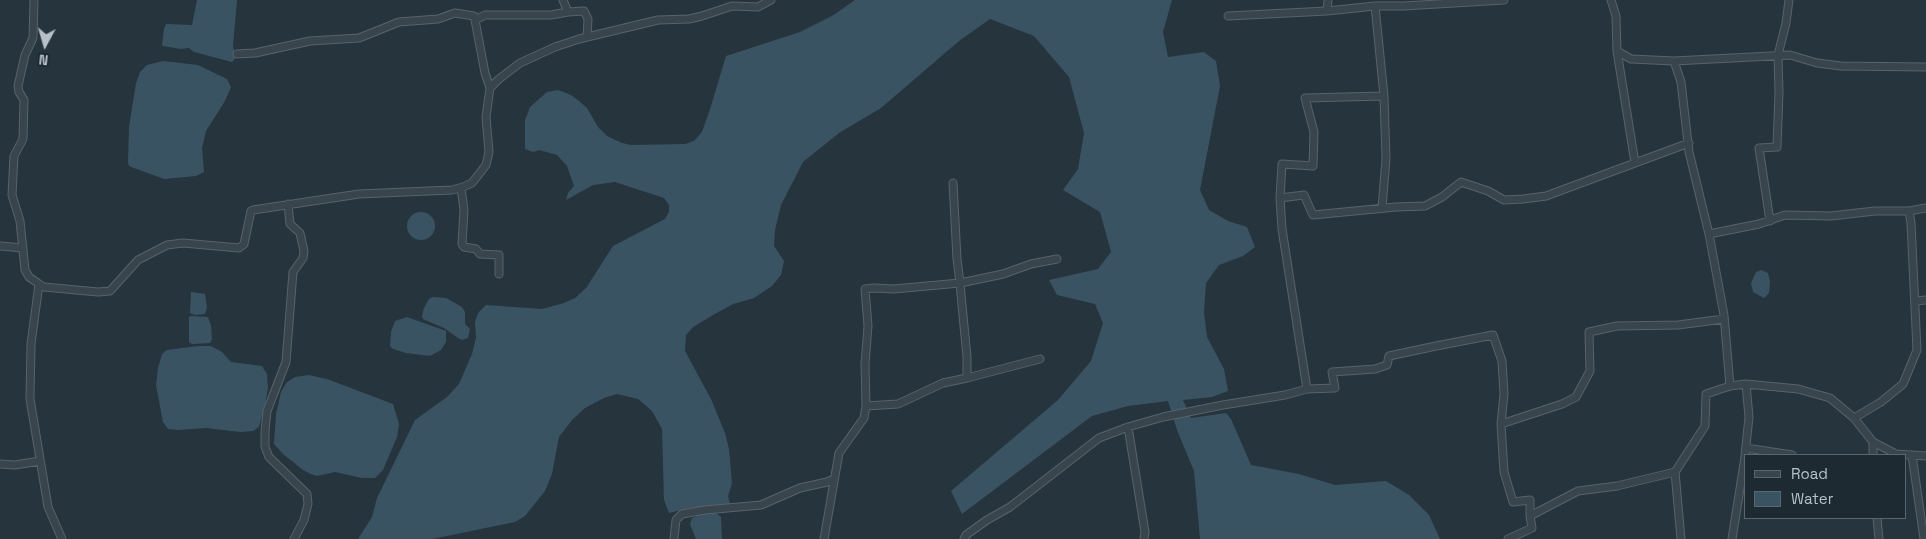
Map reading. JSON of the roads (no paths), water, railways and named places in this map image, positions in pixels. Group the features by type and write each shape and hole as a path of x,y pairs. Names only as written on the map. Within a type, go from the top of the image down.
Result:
{"street":[{"path":"34,0 33,38 25,55 18,86 24,100 24,139 14,156 12,195 20,221 25,270 29,277 44,287 98,292 110,291 138,260 167,245 183,242 239,248 244,244 252,210 359,194 452,190 472,183 486,165 489,152 486,117 490,88 485,73 474,16 455,13 438,19 399,22 360,38 310,40 254,53 237,54"},
{"path":"563,0 568,12"},
{"path":"751,0 758,7"},
{"path":"490,88 499,78 520,63 555,47 658,20 689,19 732,6 758,7 772,0"},
{"path":"1327,11 1328,0"},
{"path":"1228,16 1504,0"},
{"path":"1611,0 1616,16 1617,51 1635,163"},
{"path":"1770,221 1759,148 1777,147 1778,55 1786,23 1789,0"},
{"path":"1375,6 1384,96 1386,159 1382,208"},
{"path":"475,20 485,15 551,15 584,11 588,19 588,37"},
{"path":"1617,51 1630,59 1674,61 1790,55 1817,63 1841,66 1926,67"},
{"path":"1674,61 1681,82 1689,152 1709,234 1724,319 1730,386"},
{"path":"1307,388 1282,229 1280,198 1282,164 1313,166 1314,132 1305,98 1384,96"},
{"path":"1280,198 1304,195 1313,215 1425,206 1442,197 1461,182 1488,191 1504,200 1546,196 1689,143"},
{"path":"953,183 967,357 967,378"},
{"path":"461,188 464,210 462,244 464,247 476,249 480,254 499,255 499,274"},
{"path":"288,204 290,224 300,233 304,251 303,258 293,272 286,362 268,411 265,447 269,457 308,494 308,504 304,520 294,539"},
{"path":"1709,234 1730,231 1770,221 1785,215 1830,216 1875,211 1909,211 1926,208"},
{"path":"1854,418 1881,402 1903,384 1917,350 1909,211"},
{"path":"0,246 23,248"},
{"path":"824,539 840,453 864,418 866,406 865,364 868,326 865,289 894,289 960,283 1003,274 1031,264 1057,259"},
{"path":"39,284 31,344 30,380 33,423 48,507 62,539"},
{"path":"1915,301 1926,300"},
{"path":"1501,424 1562,404 1576,397 1590,371 1589,332 1617,326 1678,325 1724,319"},
{"path":"964,539 966,535 1010,507 1099,438 1163,417 1285,395 1307,388 1335,388 1332,372 1375,369 1387,365 1389,356 1493,335 1502,361 1504,394 1501,424 1504,472 1513,502 1530,500 1532,528 1508,539"},
{"path":"866,406 898,404 943,383 1040,359"},
{"path":"1746,384 1749,417 1745,454 1773,451 1787,454"},
{"path":"1681,539 1675,472 1705,426 1706,394 1730,386 1746,384 1798,388 1830,398 1854,418 1873,442 1896,454"},
{"path":"1128,427 1145,532 1144,539"},
{"path":"1873,442 1873,454"},
{"path":"1906,455 1926,456"},
{"path":"1912,455 1924,539"},
{"path":"0,464 15,465 40,461"},
{"path":"1732,539 1744,461"},
{"path":"1530,516 1578,492 1617,486 1675,472"},
{"path":"674,539 676,520 682,514 761,505 794,490 834,479"},
{"path":"1877,519 1879,539"}],"water":[{"path":"197,0 237,0 233,46 236,58 232,62 194,52 189,48 181,49 162,45 166,24 192,25"},
{"path":"855,0 1172,0 1163,32 1168,57 1204,52 1216,61 1220,86 1200,190 1209,210 1228,221 1247,227 1255,247 1243,256 1219,265 1206,283 1204,312 1207,337 1224,369 1228,391 1212,397 1183,400 1191,418 1226,413 1231,419 1251,465 1299,474 1335,485 1386,481 1409,495 1429,515 1440,539 1200,539 1194,471 1177,430 1168,401 1128,406 1092,416 962,514 951,491 1058,400 1091,361 1103,323 1095,304 1057,295 1049,280 1098,269 1111,252 1100,212 1063,190 1078,169 1084,133 1069,77 1034,36 990,19 959,41 881,108 839,133 803,162 781,205 775,230 774,246 784,261 781,275 772,286 754,298 733,304 693,327 686,335 685,351 711,399 725,433 729,449 732,483 728,496 730,504 689,508 669,513 664,500 662,429 652,411 638,399 617,394 604,398 585,408 572,420 559,437 552,474 545,491 525,516 515,522 432,539 358,539 372,517 377,498 415,420 447,397 459,384 472,354 476,338 475,322 478,313 486,305 542,309 575,298 586,288 613,246 665,219 669,212 669,205 664,198 615,182 593,185 566,200 568,193 574,186 567,166 557,155 539,150 533,152 525,149 525,120 530,107 547,92 558,90 571,95 579,101 587,108 598,127 607,136 622,143 631,145 685,144 694,141 702,132 726,56 800,32 832,16"},
{"path":"163,61 198,65 227,79 231,87 225,101 206,131 202,148 204,172 196,176 164,179 129,166 129,127 136,83 140,72 147,65"},
{"path":"421,212 431,216 435,226 431,236 421,240 411,236 407,226 411,216"},
{"path":"1761,270 1768,273 1770,282 1769,293 1764,298 1753,292 1751,283 1756,272"},
{"path":"191,292 205,294 207,307 205,314 195,315 190,313"},
{"path":"433,297 446,298 462,307 465,312 465,324 470,329 468,338 462,340 444,328 423,319 424,308 429,299"},
{"path":"189,317 208,317 212,339 210,343 192,344 189,342"},
{"path":"407,317 446,331 446,342 441,350 430,356 406,353 393,349 390,346 391,332 395,321"},
{"path":"211,346 222,352 231,362 262,366 267,374 268,388 259,427 253,431 240,432 206,428 168,429 163,422 156,385 162,354 167,350"},
{"path":"309,375 327,379 393,404 399,424 397,437 383,470 375,478 362,478 335,472 317,476 311,474 283,454 274,444 276,414 281,392 286,383 295,377"},
{"path":"715,512 721,517 722,539 696,539 690,524 692,518"}]}
